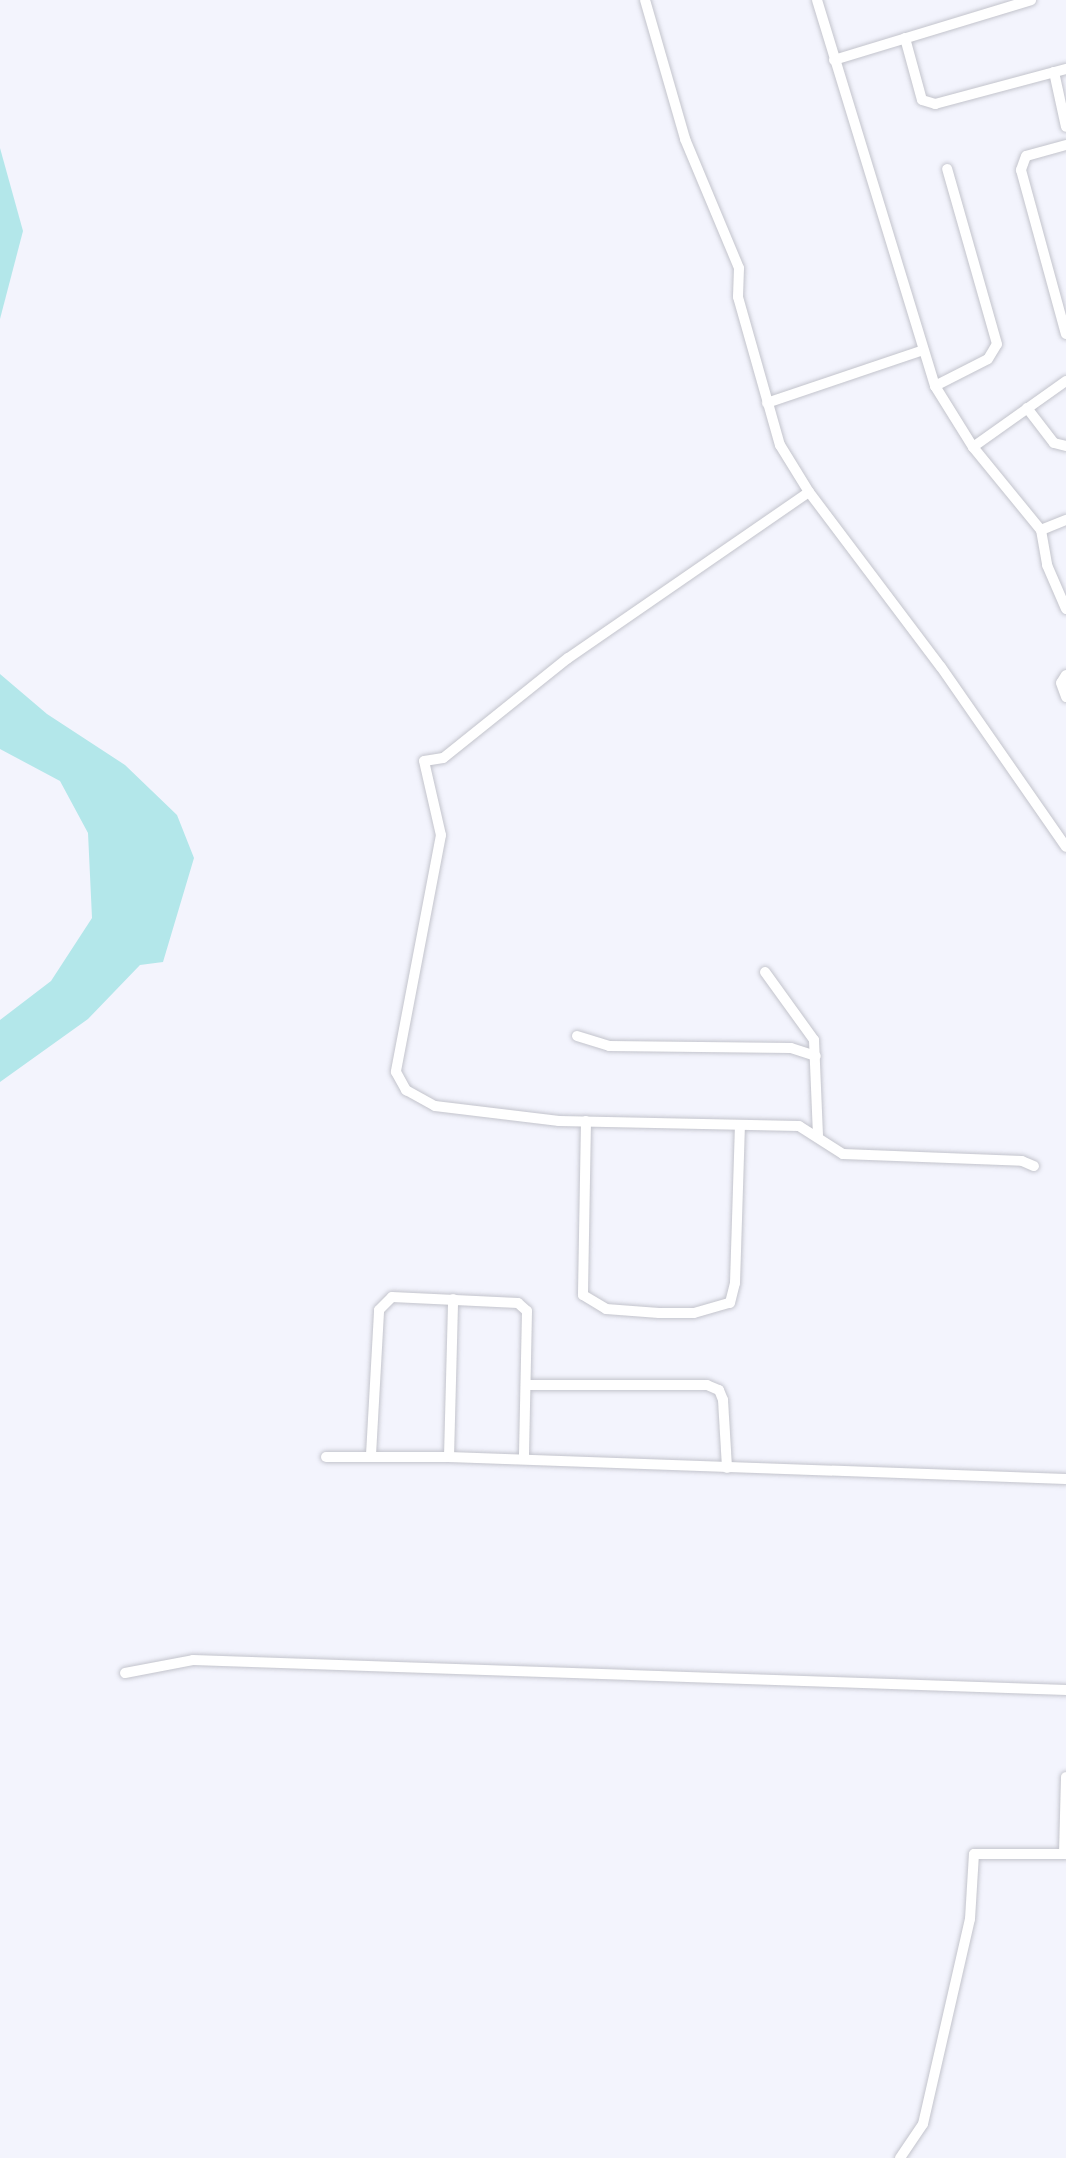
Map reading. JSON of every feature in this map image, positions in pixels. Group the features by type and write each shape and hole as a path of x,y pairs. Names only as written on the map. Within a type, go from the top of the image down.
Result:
{"street":[{"path":"645,0 685,139 739,268 738,297 780,444 809,492 941,667 1066,847"},
{"path":"817,0 921,351 935,386 973,446 1041,530 1047,565 1066,609"},
{"path":"834,60 1030,0"},
{"path":"905,38 922,100 935,104 1066,69"},
{"path":"1054,72 1066,127"},
{"path":"1066,145 1026,156 1021,170 1066,334"},
{"path":"935,386 988,359 997,344 947,169"},
{"path":"767,402 921,351"},
{"path":"973,446 1066,380"},
{"path":"1027,408 1055,443 1066,446"},
{"path":"809,492 591,642 443,758 424,761 441,835 396,1072 406,1090 435,1106 586,1121 799,1126 818,1137 829,1149 844,1154 1022,1161 1034,1166"},
{"path":"1041,530 1066,520"},
{"path":"1066,675 1061,683 1066,697"},
{"path":"765,972 812,1035 816,1056 818,1137"},
{"path":"577,1036 609,1046 791,1048 816,1056"},
{"path":"586,1121 583,1295 606,1310 659,1314 694,1313 730,1303 735,1283 740,1126"},
{"path":"371,1455 379,1311 392,1297 518,1303 527,1311 529,1385 524,1459"},
{"path":"449,1457 453,1299"},
{"path":"529,1385 708,1385 719,1390 723,1400 727,1468"},
{"path":"326,1457 371,1455 524,1459 1066,1479"},
{"path":"125,1673 192,1660 1066,1689"},
{"path":"900,2158 923,2124 970,1919 974,1854 1065,1854 1066,1777"}],"water":[{"path":"0,148 23,231 0,319"},
{"path":"0,674 47,714 125,765 177,815 194,858 163,962 140,965 88,1019 0,1082 0,1020 51,981 92,918 88,833 60,781 0,749"}]}
